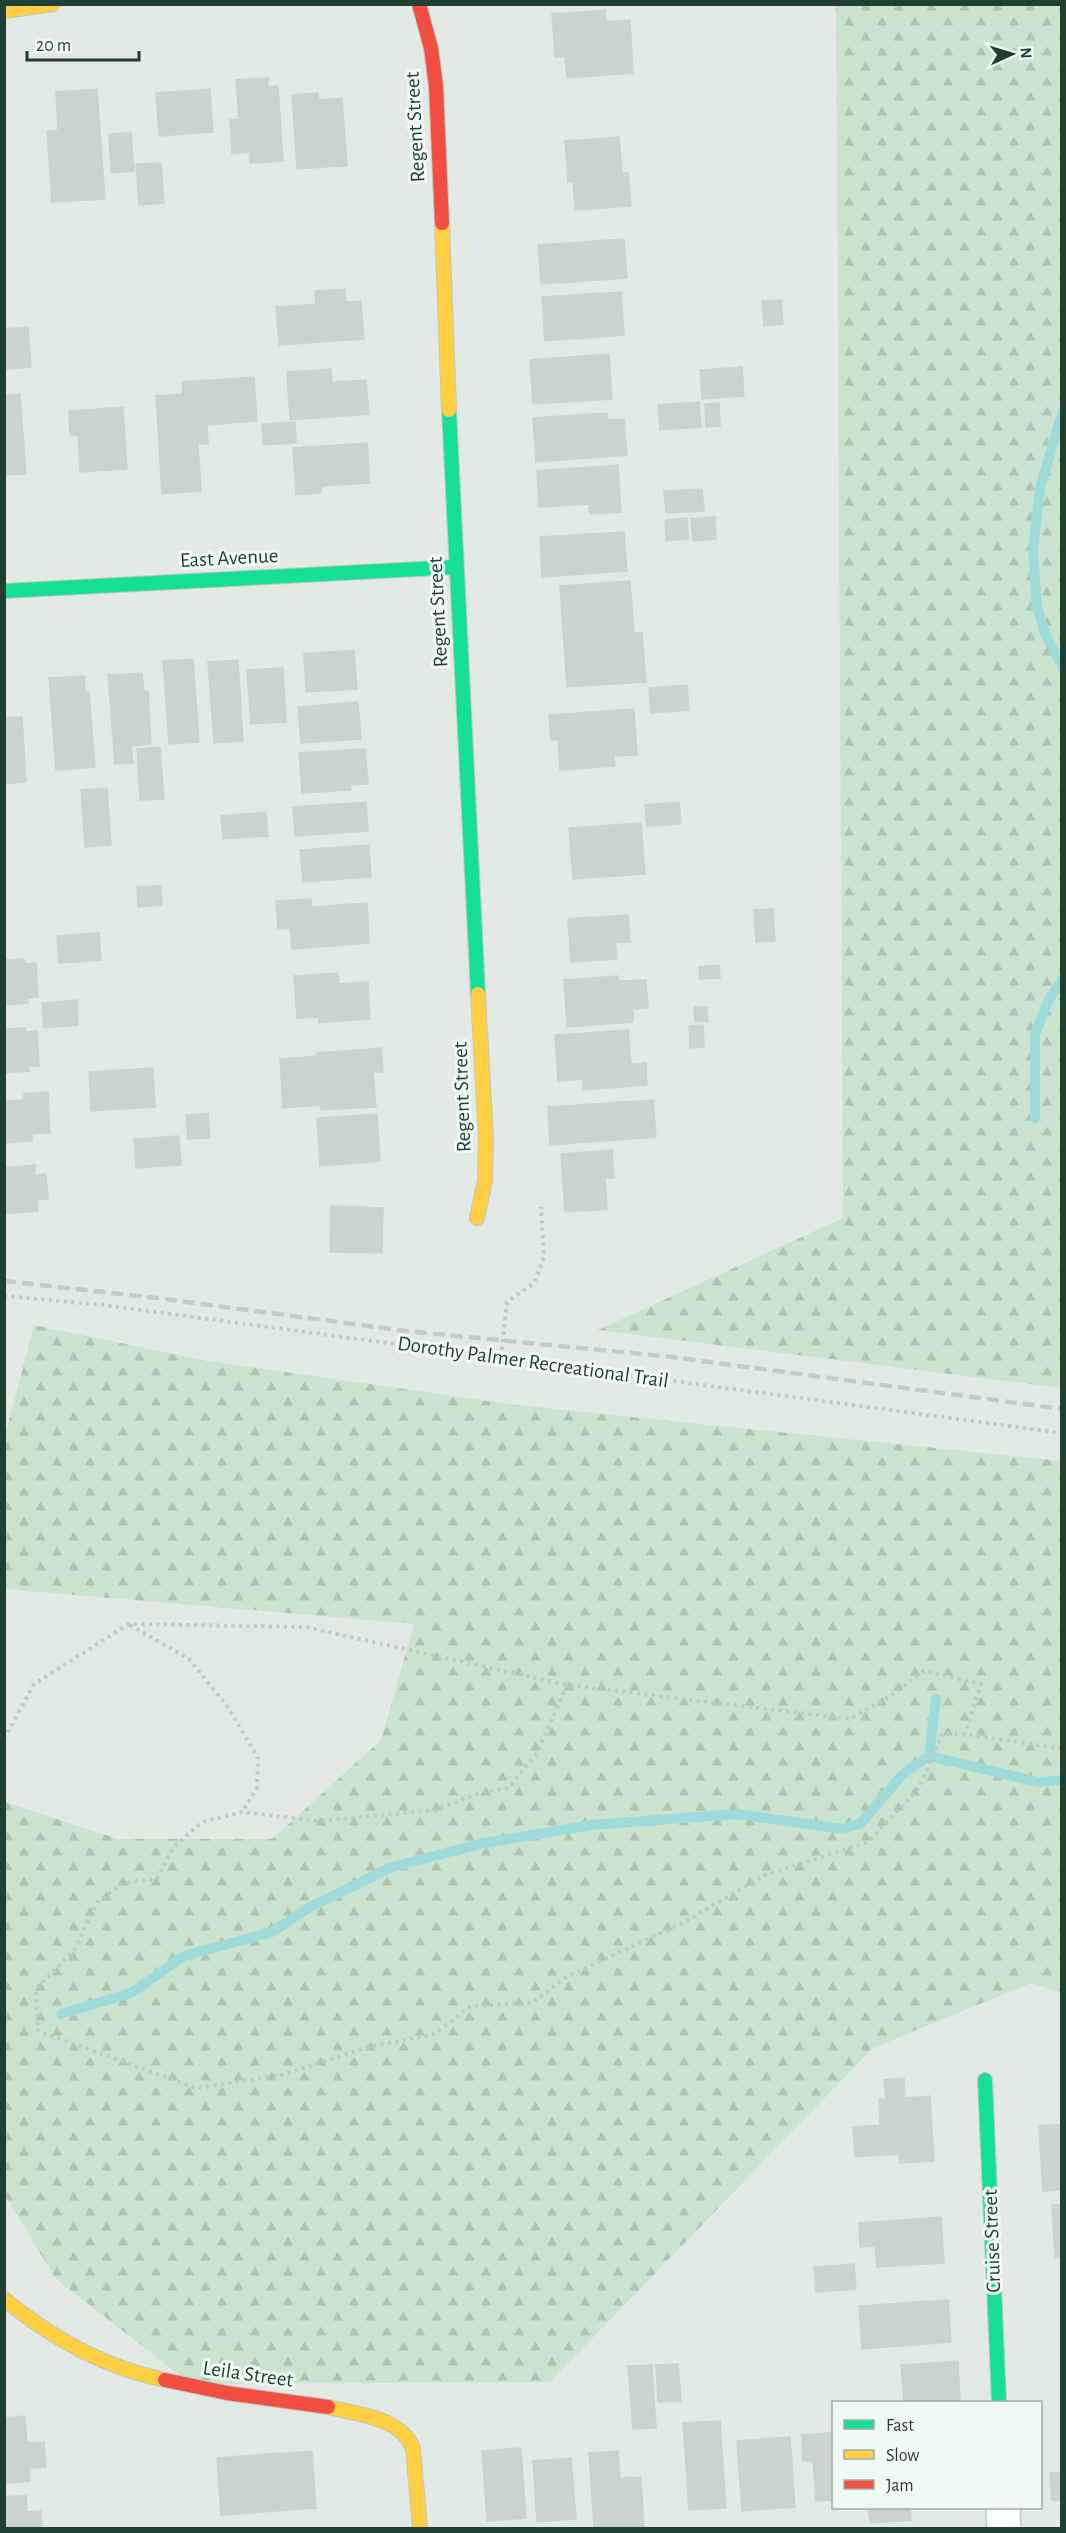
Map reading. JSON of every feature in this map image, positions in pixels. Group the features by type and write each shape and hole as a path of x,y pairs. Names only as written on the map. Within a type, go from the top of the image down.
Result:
{"street":[{"path":"4,11 53,4"},
{"name":"Regent Street","path":"419,4 431,48 436,86 456,567 486,1139 485,1180 477,1218"},
{"name":"East Avenue","path":"4,591 456,567"},
{"name":"Cruise Street","path":"985,2080 999,2401"},
{"name":"Leila Street","path":"4,2299 26,2317 76,2349 130,2373 227,2393 326,2406 388,2422 409,2438 413,2448 420,2529"},
{"path":"1003,2509 1004,2529"}],"path":[{"path":"501,1357 507,1302 534,1283 544,1257 542,1207"},
{"name":"Dorothy Palmer Recreational Trail","path":"4,1296 104,1305 1062,1433"},
{"path":"129,1624 189,1659 227,1706 258,1758 257,1788 242,1812"},
{"path":"4,1739 34,1684 129,1624 306,1627 567,1684 850,1719 889,1696 924,1671 981,1684 965,1734"},
{"path":"567,1684 537,1753 508,1788 479,1793 436,1810 318,1821 242,1812 202,1822 173,1848 158,1879 123,1883 97,1902 75,1948 36,1989 38,2031 196,2088 282,2075 368,2047 435,2034 471,2006 532,2003 568,1976 683,1923 763,1876 868,1842 919,1788 942,1734 965,1734 1062,1749"}],"green space":[{"path":"836,5 1061,5 1061,1388 598,1330 843,1218"},
{"path":"34,1325 202,1360 517,1405 1061,1461 1061,1993 1031,1983 873,2048 550,2382 191,2384 56,2279 5,2196 5,1802 118,1839 272,1839 381,1740 414,1624 5,1589 5,1436"}],"building":[{"path":"605,10 606,22 630,20 633,73 567,78 565,57 555,57 552,14"},
{"path":"268,78 268,87 278,86 283,161 250,163 250,152 232,154 230,120 239,119 236,80"},
{"path":"97,89 105,199 52,202 47,131 58,130 56,92"},
{"path":"210,89 213,132 159,136 156,93"},
{"path":"318,93 323,167 297,169 292,95"},
{"path":"342,98 347,166 323,167 318,100"},
{"path":"131,132 134,171 111,173 109,134"},
{"path":"619,137 622,173 628,173 631,206 575,210 573,181 568,182 565,141"},
{"path":"161,163 164,203 139,205 136,164"},
{"path":"624,239 627,278 541,284 538,245"},
{"path":"345,289 346,302 361,301 364,339 279,345 276,307 316,304 315,291"},
{"path":"621,292 624,335 545,341 542,297"},
{"path":"781,300 783,324 764,326 762,301"},
{"path":"28,327 31,367 7,369 4,329"},
{"path":"609,354 612,399 533,404 530,360"},
{"path":"742,367 744,396 702,399 700,370"},
{"path":"331,369 332,382 366,380 369,414 290,420 287,372"},
{"path":"254,377 257,421 207,425 208,444 198,444 201,491 162,494 156,396 183,394 182,382"},
{"path":"20,394 26,474 4,475 4,395"},
{"path":"699,402 701,427 660,430 658,405"},
{"path":"719,403 720,426 706,427 705,404"},
{"path":"123,407 127,469 80,472 78,435 70,435 69,411"},
{"path":"607,413 608,420 624,419 627,455 536,462 533,418"},
{"path":"295,422 296,443 263,445 262,424"},
{"path":"367,443 370,483 321,486 321,493 296,495 293,448"},
{"path":"618,465 621,512 590,514 589,504 539,507 537,471"},
{"path":"702,489 704,511 666,513 664,491"},
{"path":"715,517 716,539 693,541 691,519"},
{"path":"687,518 688,539 666,541 665,520"},
{"path":"624,532 627,571 542,577 540,537"},
{"path":"630,581 634,633 642,633 646,682 567,687 560,586"},
{"path":"354,650 357,689 306,692 304,654"},
{"path":"193,659 199,742 169,744 163,661"},
{"path":"238,660 243,741 214,743 208,662"},
{"path":"283,668 286,722 251,724 247,670"},
{"path":"142,673 144,692 148,691 151,744 131,746 133,763 115,764 108,675"},
{"path":"84,676 85,692 89,692 95,767 56,770 49,678"},
{"path":"687,685 689,710 651,713 649,688"},
{"path":"358,702 361,739 301,743 298,707"},
{"path":"634,709 637,755 614,756 615,766 560,770 558,740 551,740 549,715"},
{"path":"22,717 26,782 4,784 4,718"},
{"path":"160,747 164,799 140,800 137,749"},
{"path":"365,749 368,784 350,785 351,790 302,793 299,753"},
{"path":"107,788 111,845 85,847 81,790"},
{"path":"366,802 368,831 295,836 293,807"},
{"path":"679,802 681,824 647,826 645,805"},
{"path":"266,812 268,836 223,839 221,816"},
{"path":"641,823 645,874 573,879 569,828"},
{"path":"369,845 371,877 303,882 300,850"},
{"path":"161,886 162,905 138,907 137,887"},
{"path":"311,899 311,907 367,903 369,943 292,949 290,928 278,929 276,901"},
{"path":"773,909 775,941 756,942 754,910"},
{"path":"628,915 630,942 615,943 617,959 571,962 568,919"},
{"path":"99,933 101,960 59,963 57,936"},
{"path":"24,959 25,964 36,963 38,997 27,998 28,1003 4,1005 4,960"},
{"path":"719,965 720,978 700,979 699,967"},
{"path":"338,973 339,984 368,982 370,1019 319,1023 318,1017 297,1018 294,976"},
{"path":"618,976 619,981 646,980 648,1008 633,1009 633,1022 567,1027 564,980"},
{"path":"77,1000 78,1025 44,1028 42,1003"},
{"path":"694,1007 707,1007 708,1021 695,1022"},
{"path":"703,1025 704,1047 690,1048 689,1026"},
{"path":"25,1028 26,1032 37,1031 39,1066 28,1066 29,1071 4,1073 4,1029"},
{"path":"628,1030 631,1064 646,1063 647,1085 583,1090 582,1079 558,1081 555,1035"},
{"path":"381,1048 383,1072 373,1072 376,1107 321,1110 321,1105 283,1108 280,1059 317,1056 317,1053"},
{"path":"153,1068 155,1107 91,1111 89,1072"},
{"path":"48,1092 50,1133 32,1134 32,1141 4,1143 4,1101 24,1100 24,1094"},
{"path":"653,1100 656,1137 550,1145 548,1107"},
{"path":"208,1113 210,1138 188,1139 186,1115"},
{"path":"377,1114 380,1161 320,1166 317,1118"},
{"path":"179,1136 181,1165 136,1168 134,1139"},
{"path":"612,1150 614,1178 605,1178 607,1209 565,1212 561,1154"},
{"path":"35,1165 35,1175 46,1174 48,1199 37,1200 38,1211 4,1214 4,1168"},
{"path":"331,1206 383,1208 382,1253 330,1252"},
{"path":"904,2078 905,2098 930,2096 934,2161 900,2163 899,2154 855,2157 853,2127 880,2125 879,2100 886,2099 884,2080"},
{"path":"1062,2124 1062,2190 1043,2191 1039,2126"},
{"path":"1062,2204 1062,2257 1055,2258 1052,2205"},
{"path":"941,2217 944,2263 877,2267 875,2246 860,2247 859,2223"},
{"path":"854,2264 856,2289 816,2292 814,2267"},
{"path":"948,2300 951,2342 862,2349 859,2306"},
{"path":"958,2361 960,2401 904,2401 901,2365"},
{"path":"678,2364 681,2401 658,2402 656,2365"},
{"path":"652,2365 656,2428 633,2429 628,2366"},
{"path":"25,2416 27,2443 44,2442 46,2467 29,2468 30,2481 4,2483 4,2418"},
{"path":"720,2421 726,2508 689,2510 683,2423"},
{"path":"832,2432 832,2500 816,2501 813,2461 803,2461 802,2435"},
{"path":"790,2437 795,2507 742,2511 737,2441"},
{"path":"521,2448 526,2518 487,2521 482,2451"},
{"path":"312,2451 316,2508 221,2515 217,2458"},
{"path":"618,2451 620,2478 641,2477 644,2528 594,2528 589,2453"},
{"path":"571,2458 576,2519 537,2522 533,2461"},
{"path":"1062,2472 1062,2500 1052,2500 1050,2473"},
{"path":"26,2495 27,2512 41,2511 42,2528 4,2528 4,2497"},
{"path":"868,2509 910,2509 911,2520 870,2523"}],"waterway":[{"path":"1062,414 1040,488 1033,550 1037,606 1045,633 1062,666"},
{"path":"1035,1118 1035,1034 1049,999 1062,981"},
{"path":"61,2014 131,1993 184,1956 272,1932 310,1907 392,1867 480,1844 591,1825 736,1814 844,1829 861,1823 902,1775 929,1756 936,1699"},
{"path":"929,1756 1038,1782 1062,1780"}],"railway":[{"path":"4,1281 157,1298 406,1331 672,1357 1062,1409"}],"traffic: fast":[{"path":"449,410 478,994"},
{"path":"4,591 456,567"},
{"path":"985,2080 999,2401"}],"traffic: slow":[{"path":"4,11 53,4"},
{"path":"442,223 449,410"},
{"path":"477,1218 485,1180 486,1139 478,994"},
{"path":"4,2299 41,2327 80,2350 121,2367 165,2380"},
{"path":"328,2407 376,2418 388,2423 407,2438 413,2448 420,2528"}],"traffic: jam":[{"path":"419,4 431,48 436,86 442,223"},
{"path":"165,2380 227,2393 328,2407"}]}
